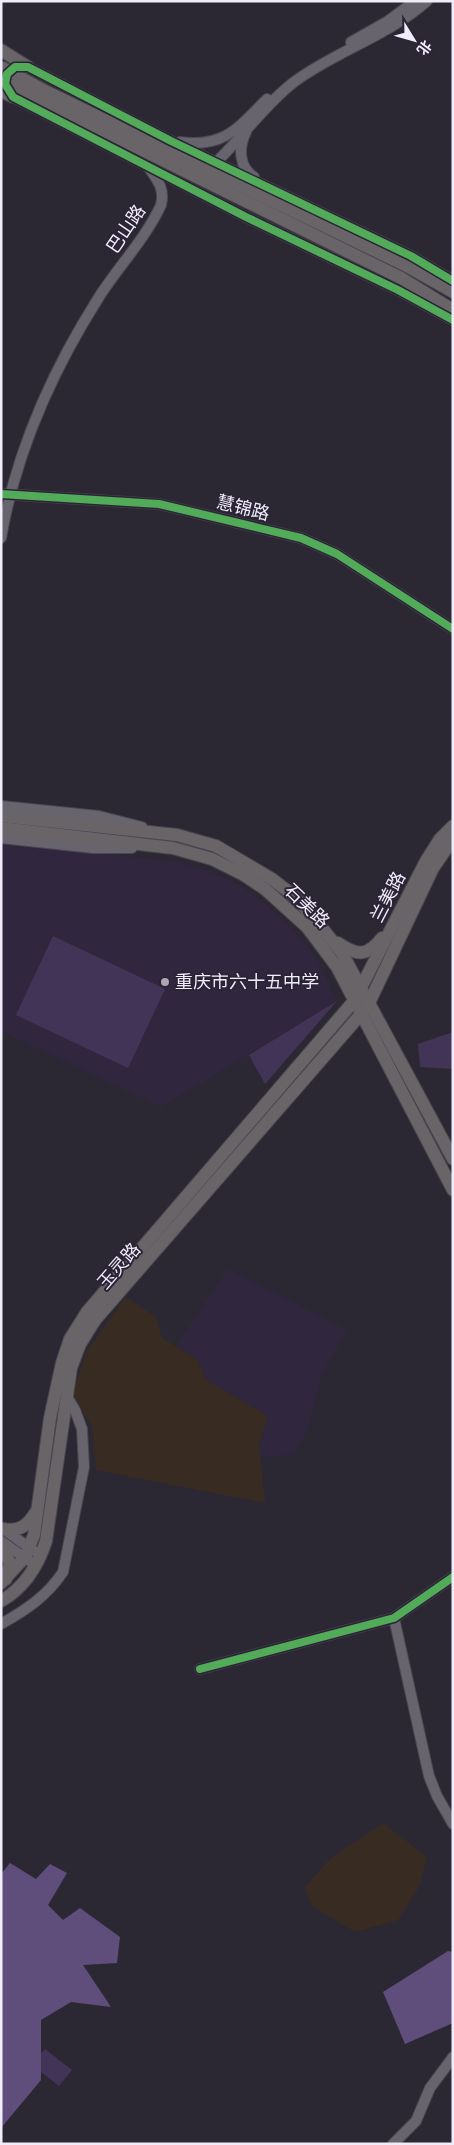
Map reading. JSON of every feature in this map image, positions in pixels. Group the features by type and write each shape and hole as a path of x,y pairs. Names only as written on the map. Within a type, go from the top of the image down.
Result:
{"main road":[{"path":"2,51 28,66"},
{"path":"1,67 45,91 407,266 453,292"},
{"path":"1,80 401,278 453,310"},
{"path":"1,91 13,97"},
{"name":"石美路","path":"1,816 173,848 212,859 244,875 286,907 307,927 323,947 361,1014 453,1190"},
{"name":"兰美路","path":"362,989 426,861 440,838 453,826"},
{"name":"石美路","path":"1,828 177,835 216,846 272,879 294,896 331,937 362,989 453,1160"},
{"name":"兰美路","path":"369,1003 433,868 453,839"},
{"path":"331,937 351,951 370,951 398,916"},
{"name":"玉灵路","path":"260,1122 362,989"},
{"name":"玉灵路","path":"3,1582 27,1553 34,1535 50,1418 62,1362 70,1339 260,1122 361,1014 369,1003"},
{"name":"玉灵路","path":"1,1602 17,1590 39,1560 46,1541 71,1368 91,1316"},
{"path":"3,1582 10,1563 2,1535 19,1530 31,1521 38,1510"}],"street":[{"path":"171,141 202,144 222,139 289,78 388,21 415,1"},
{"path":"148,167 174,177 186,179 201,174 216,162 249,126 295,82 394,26 427,1"},
{"path":"453,282 412,256 171,141 28,66 14,66 6,74 5,84 13,97 453,320"},
{"path":"249,126 242,144 243,164 250,175 267,187"},
{"path":"129,157 142,157 150,149 151,136 145,128"},
{"name":"巴山路","path":"1,538 5,495 34,421 61,364 92,308 160,205 162,198 161,185 148,167"},
{"name":"慧锦路","path":"5,495 159,504 301,538 337,554 453,630"},
{"path":"1,806 99,816 177,835"},
{"path":"1,838 93,848 173,848"},
{"path":"1,1624 34,1606 56,1584 63,1572 84,1459 82,1429 75,1410 66,1395"},
{"path":"2,1535 39,1560"},
{"path":"200,1669 394,1618 453,1577"},
{"path":"394,1618 429,1776 437,1796 453,1824"},
{"path":"393,2144 416,2121 430,2088 453,2057"}],"shaded area":[{"name":"重庆市六十五中学","path":"1,843 172,861 209,871 241,886 267,905 293,929 319,962 337,1001 161,1107 1,1031"},
{"path":"53,936 165,989 128,1068 16,1015"},
{"path":"337,1001 265,1084 249,1055"},
{"path":"453,1032 453,1069 420,1067 418,1044"},
{"path":"228,1269 347,1330 321,1376 307,1431 295,1452 276,1457 260,1456 259,1444 268,1416 206,1380 198,1360 176,1346"},
{"path":"126,1297 156,1317 162,1338 198,1360 206,1380 268,1416 259,1444 265,1503 96,1470 92,1426 73,1395 86,1352"},
{"path":"383,1823 427,1857 419,1887 398,1920 355,1932 312,1906 305,1887 330,1859"},
{"path":"10,1863 36,1879 50,1864 67,1873 48,1905 63,1920 80,1908 120,1937 117,1963 83,1965 111,2007 71,2002 41,2020 41,2080 1,2128 1,1874"},
{"path":"448,1951 453,1952 453,2023 405,2044 383,1992"},
{"path":"45,2049 72,2070 59,2086 32,2065"}],"cycle path":[{"path":"453,281 411,256 171,141 28,67 15,67 7,74 5,84 13,97 246,217 398,290 453,320"},
{"path":"1,494 159,504 301,538 337,554 453,629"},
{"path":"200,1669 394,1618 453,1577"}],"place":[{"name":"重庆市六十五中学","path":"165,982"}]}
